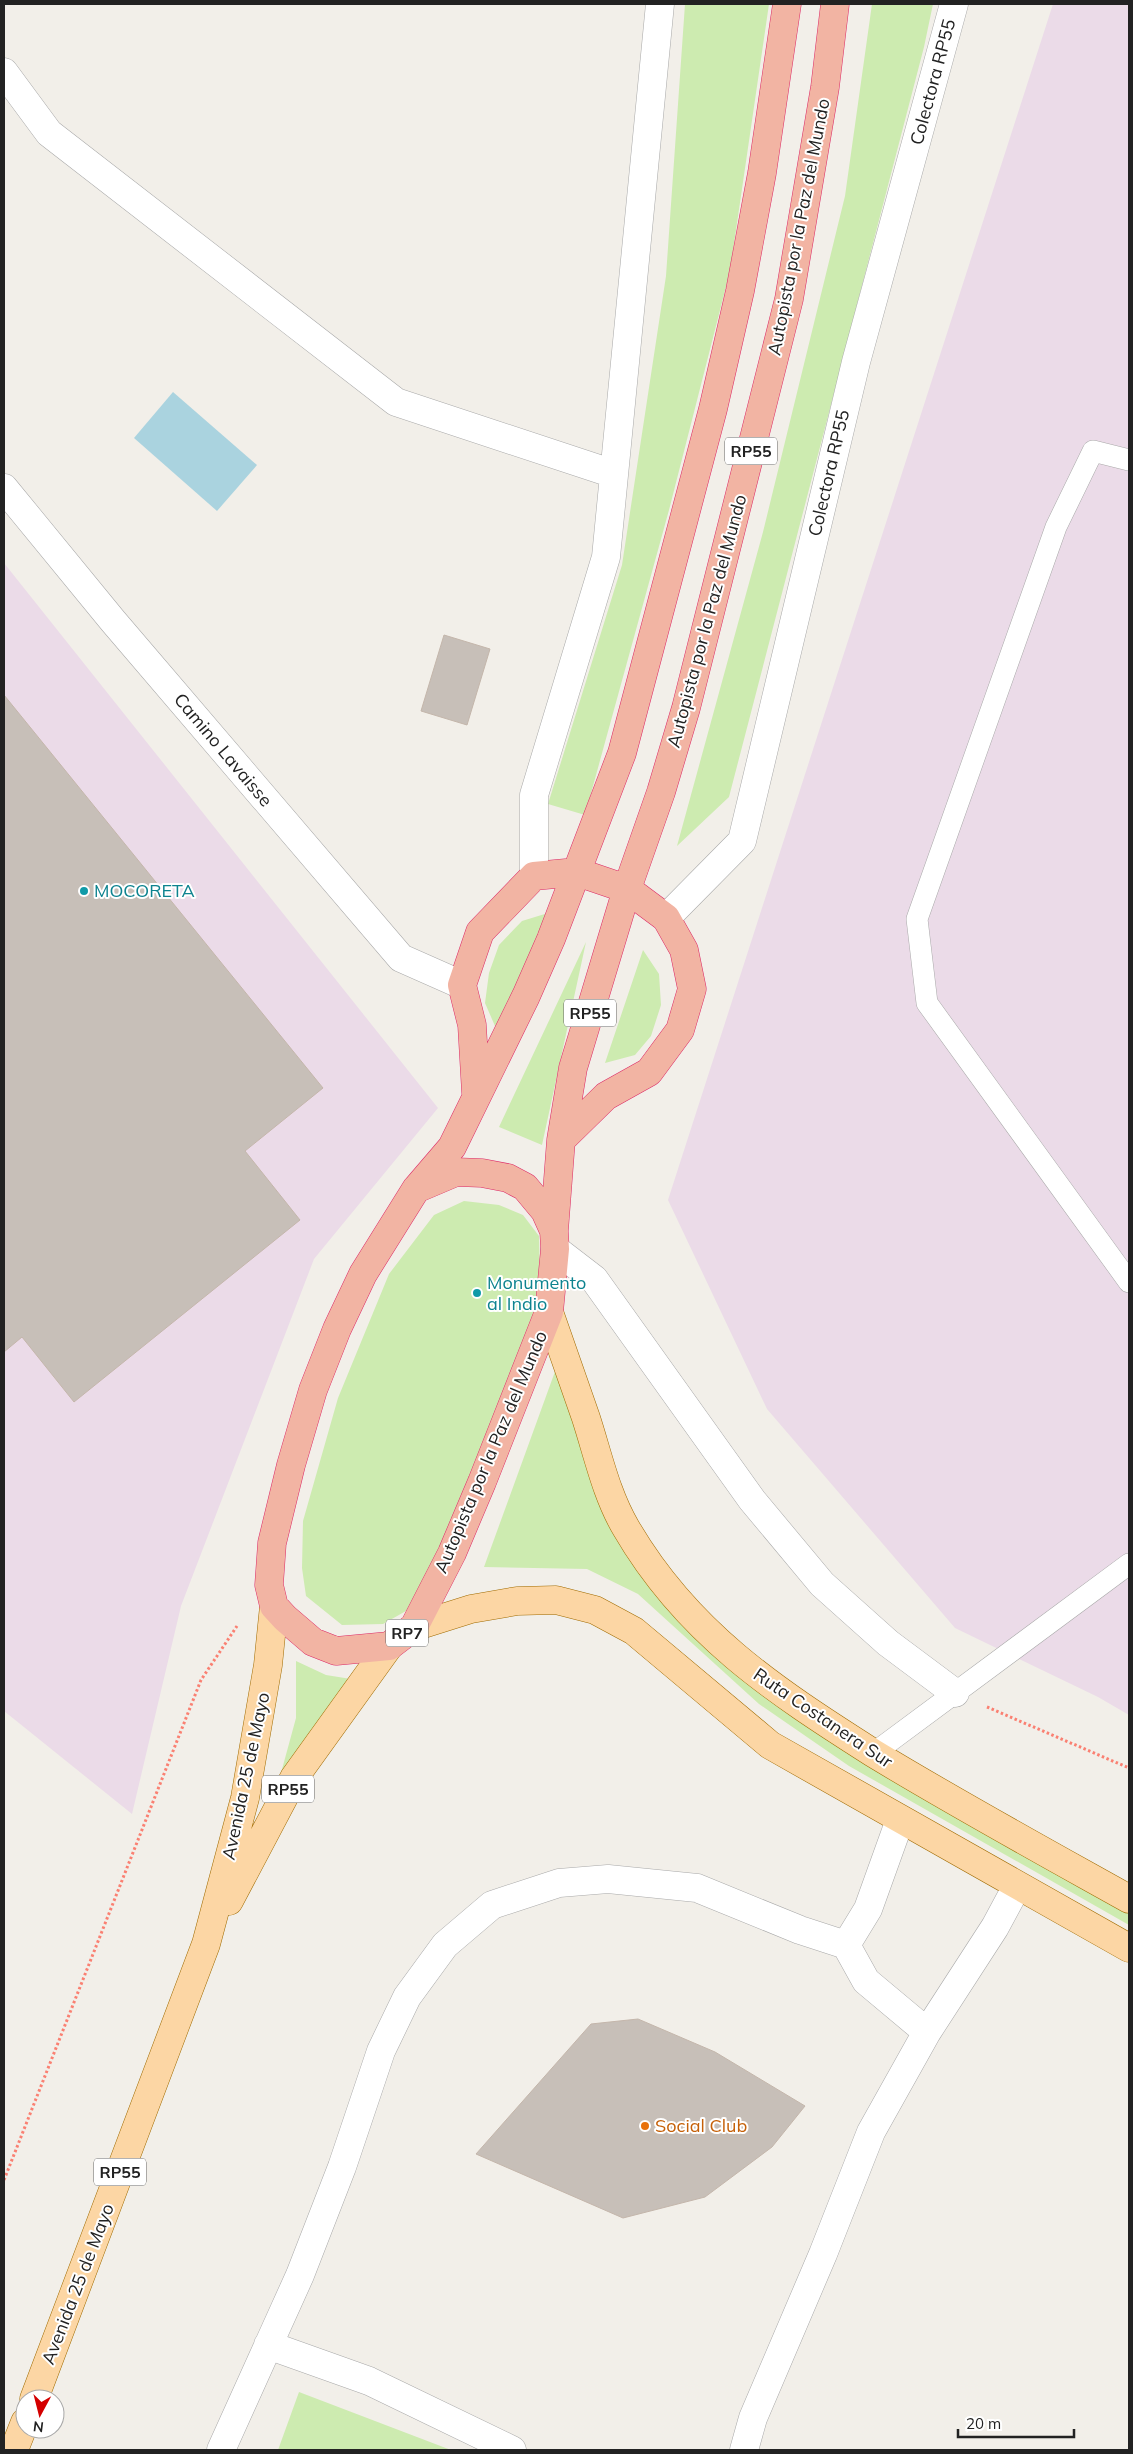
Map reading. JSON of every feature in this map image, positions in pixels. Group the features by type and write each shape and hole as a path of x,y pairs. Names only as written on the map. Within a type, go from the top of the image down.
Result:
{"highway":[{"name":"RP55","path":"416,1189 452,1147 476,1094 526,996 577,872 622,753 713,409 740,291 762,173 787,4"},
{"name":"Autopista por la Paz del Mundo","path":"389,1646 414,1627 452,1552 475,1500 549,1312 561,1140 573,1068 627,889 661,792 686,708 788,299 825,87 835,4"},
{"path":"476,1094 472,1025 462,985 480,932 534,876 577,872 627,889 666,918 684,950 692,989 680,1030 649,1072 606,1096 561,1140"},
{"name":"Autopista por la Paz del Mundo","path":"416,1189 456,1172 482,1173 508,1178 526,1187 545,1211 554,1240"},
{"path":"272,1595 272,1543 291,1465 313,1390 337,1329 364,1274 416,1189"},
{"name":"RP7","path":"272,1595 285,1618 313,1642 336,1651 389,1646"}],"main road":[{"name":"Ruta Costanera Sur","path":"549,1312 586,1419 602,1474 625,1527 660,1578 703,1629 755,1675 814,1716 922,1784 1129,1899"},
{"name":"Avenida 25 de Mayo","path":"38,2389 206,1944 245,1798 268,1665 272,1595"},
{"name":"RP7","path":"414,1627 471,1609 517,1601 556,1600 595,1610 634,1631 770,1745 1129,1948"},
{"name":"Avenida 25 de Mayo","path":"206,1944 294,1778 389,1646"}],"street":[{"path":"534,876 534,795 606,557 660,4"},
{"name":"Colectora RP55","path":"666,918 742,840 856,362 954,4"},
{"path":"4,72 49,132 396,402 614,474"},
{"name":"Camino Lavaisse","path":"4,488 113,621 401,958 462,985"},
{"path":"554,1240 594,1279 752,1500 822,1584 888,1643 955,1693"},
{"path":"846,1945 868,1909 900,1820"},
{"path":"221,2450 300,2275 342,2167 382,2051 407,1997 445,1945 492,1905 559,1883 608,1879 697,1888 800,1930 846,1945 866,1981 927,2032"},
{"path":"744,2450 753,2418 824,2254 871,2132 927,2032 995,1927 1017,1886"},
{"path":"268,2345 369,2381 512,2450"}],"lane":[{"path":"1129,460 1092,452 1056,528 917,919 927,1003 1129,1282"},
{"path":"874,1753 1129,1564"}],"path":[{"path":"4,2180 201,1680 228,1637 272,1595"},
{"path":"955,1693 1129,1768"}],"shaded area":[{"path":"1053,4 1129,4 1129,1715 1098,1697 955,1628 767,1409 668,1200"},
{"path":"4,563 438,1108 314,1259 181,1606 132,1814 4,1711"}],"green space":[{"path":"685,4 769,4 730,271 669,510 585,815 548,804 622,565 666,276"},
{"path":"872,4 933,4 924,47 729,797 677,846 763,532 845,196"},
{"path":"548,913 498,1033 485,1003 489,973 499,945 522,921"},
{"path":"586,942 542,1145 499,1127"},
{"path":"643,950 659,974 661,1005 651,1036 635,1055 605,1063"},
{"path":"464,1201 499,1205 523,1215 539,1236 540,1281 535,1325 521,1368 413,1607 383,1624 342,1625 306,1596 302,1568 303,1521 338,1398 389,1274 434,1215"},
{"path":"557,1366 620,1546 675,1613 1129,1913 1129,1925 849,1766 759,1704 638,1594 587,1569 484,1567"},
{"path":"296,1661 326,1675 351,1679 272,1806 296,1718"},
{"path":"299,2392 451,2450 278,2450"}],"water":[{"path":"173,392 257,465 217,511 134,438"}],"building":[{"path":"444,635 490,649 467,725 421,711"},
{"name":"MOCORETA","path":"4,695 323,1088 245,1151 300,1220 74,1402 22,1337 4,1352"},
{"name":"Social Club","path":"638,2019 715,2052 805,2106 772,2147 705,2197 623,2218 476,2154 591,2024"}],"place":[{"name":"MOCORETA","path":"84,891"},
{"name":"Monumento al Indio","path":"477,1293"},
{"name":"Social Club","path":"645,2126"}]}
